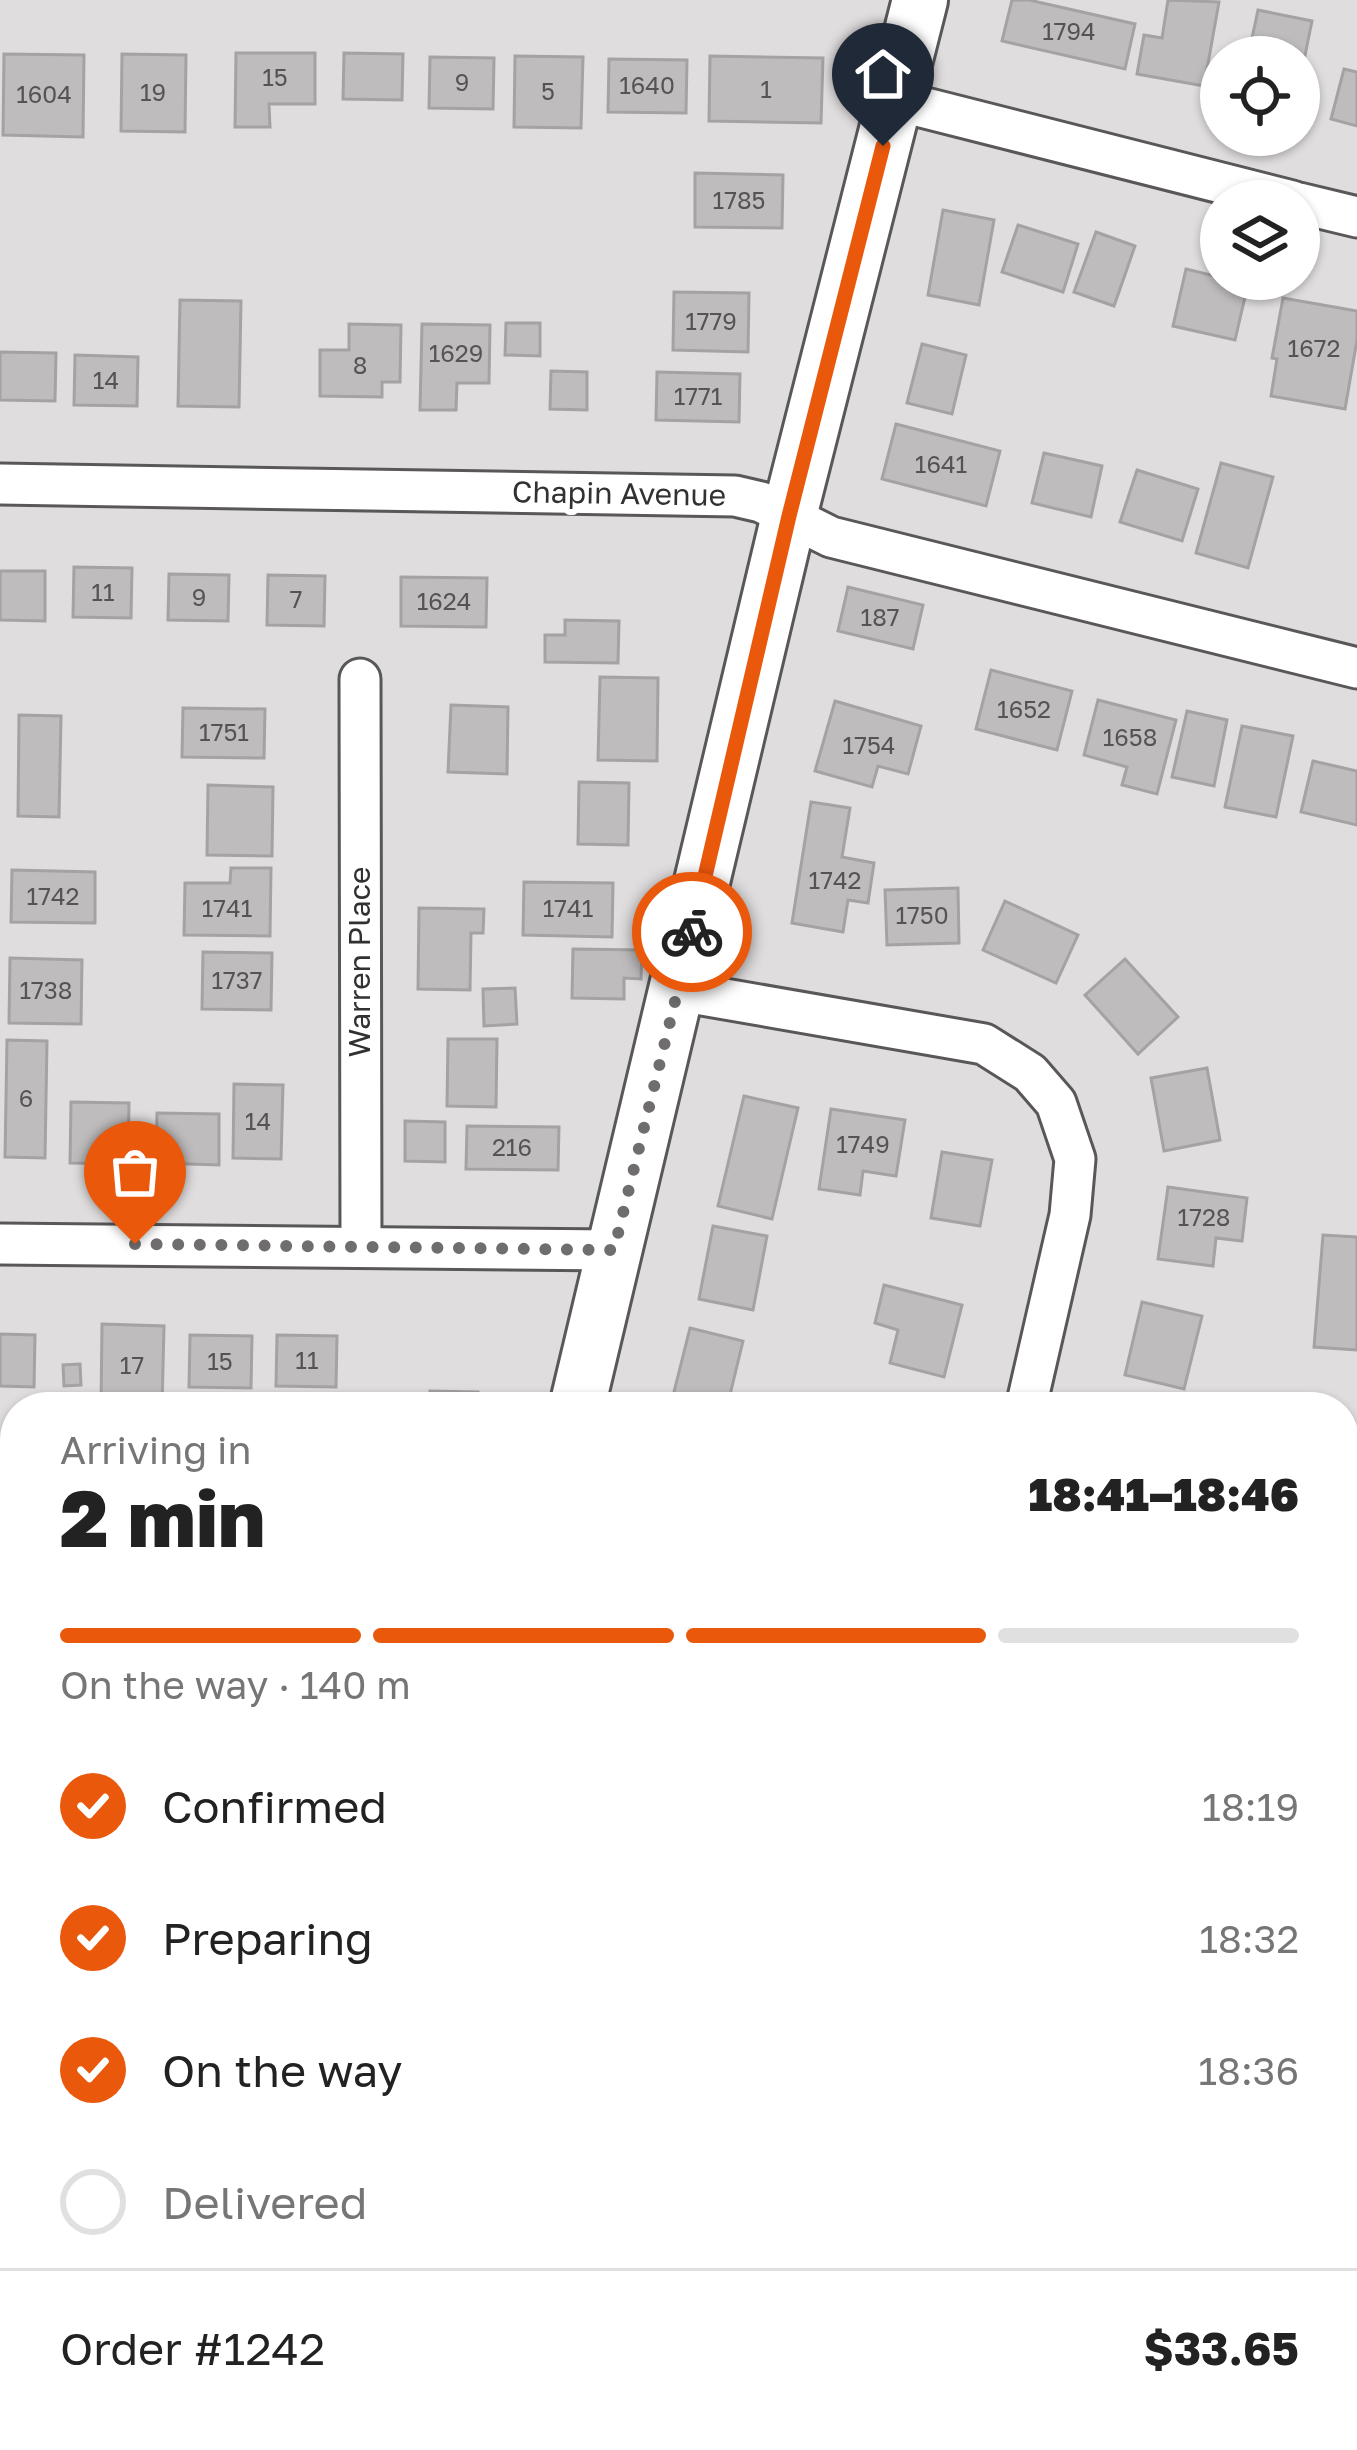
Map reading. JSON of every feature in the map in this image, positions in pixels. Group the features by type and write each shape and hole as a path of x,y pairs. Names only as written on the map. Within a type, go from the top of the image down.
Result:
{"street":[{"path":"581,1392 789,516 920,0"},
{"path":"894,100 1209,180"},
{"path":"1320,208 1357,217"},
{"name":"Chapin Avenue","path":"0,484 735,496 831,537 1357,668"},
{"name":"Warren Place","path":"360,680 361,1245"},
{"path":"679,991 984,1044 1030,1073 1056,1103 1075,1159 1070,1215 1029,1392"},
{"path":"0,1244 614,1250"}],"building":[{"path":"1012,0 1135,24 1125,69 1002,41"},
{"path":"1168,0 1219,2 1213,36 1200,36 1200,85 1137,74 1144,35 1162,38"},
{"path":"1258,10 1312,21 1309,36 1252,36"},
{"path":"236,53 315,53 315,104 269,104 270,127 235,127"},
{"path":"344,53 403,54 402,100 343,99"},
{"path":"4,54 84,55 83,137 3,135"},
{"path":"122,54 186,55 185,132 121,131"},
{"path":"515,56 583,57 581,128 514,127"},
{"path":"710,56 823,58 821,123 709,121"},
{"path":"430,57 494,58 493,109 429,108"},
{"path":"609,59 687,60 686,113 608,112"},
{"path":"1344,69 1357,72 1357,126 1331,119"},
{"path":"695,173 783,175 782,228 695,227"},
{"path":"943,210 994,220 979,305 928,295"},
{"path":"1018,225 1078,244 1063,292 1002,272"},
{"path":"1096,232 1135,246 1114,306 1074,292"},
{"path":"1186,269 1200,272 1200,300 1244,300 1235,340 1173,326"},
{"path":"674,292 749,293 748,352 673,350"},
{"path":"180,300 241,301 239,407 178,406"},
{"path":"1283,300 1357,311 1345,409 1271,396 1277,359 1272,358"},
{"path":"506,323 540,323 540,356 505,355"},
{"path":"349,324 401,325 400,382 382,382 382,397 320,396 320,350 349,350"},
{"path":"422,324 490,325 489,383 457,383 456,410 420,410"},
{"path":"922,344 966,355 952,414 907,403"},
{"path":"0,352 56,353 55,401 0,400"},
{"path":"75,355 138,357 137,406 74,405"},
{"path":"551,371 587,372 587,410 550,409"},
{"path":"657,372 740,374 739,422 656,420"},
{"path":"896,424 1000,451 986,506 882,479"},
{"path":"1044,453 1102,466 1091,517 1032,503"},
{"path":"1221,463 1273,477 1248,568 1196,553"},
{"path":"1137,470 1198,489 1182,541 1120,522"},
{"path":"74,567 132,568 131,618 73,617"},
{"path":"0,571 45,571 45,621 0,620"},
{"path":"169,574 229,575 228,621 168,620"},
{"path":"268,575 325,576 324,626 267,625"},
{"path":"401,577 487,578 486,627 401,626"},
{"path":"848,587 923,605 913,649 838,631"},
{"path":"565,620 619,621 618,663 545,662 545,635 565,635"},
{"path":"991,670 1072,691 1057,750 976,729"},
{"path":"600,677 658,678 657,761 598,760"},
{"path":"1098,700 1176,720 1157,794 1122,785 1127,767 1084,755"},
{"path":"835,701 921,726 908,774 878,766 872,787 815,771"},
{"path":"451,705 508,707 507,774 448,772"},
{"path":"183,708 265,709 264,758 182,757"},
{"path":"1187,711 1227,720 1214,786 1172,777"},
{"path":"19,715 61,716 59,817 18,816"},
{"path":"1242,726 1293,736 1276,817 1225,807"},
{"path":"1313,761 1357,771 1357,825 1301,812"},
{"path":"579,782 629,783 628,845 578,844"},
{"path":"208,785 273,787 272,856 207,855"},
{"path":"811,802 850,808 842,857 874,863 868,903 848,900 843,932 792,923"},
{"path":"231,868 271,868 270,936 184,935 185,883 230,883"},
{"path":"12,870 95,872 95,923 11,922"},
{"path":"524,882 613,883 612,937 523,935"},
{"path":"958,888 959,943 887,945 885,890"},
{"path":"1005,901 1078,935 1056,983 983,950"},
{"path":"419,908 484,909 483,933 471,933 470,990 418,989"},
{"path":"573,949 642,950 641,979 624,978 624,999 572,998"},
{"path":"203,952 272,953 271,1010 202,1009"},
{"path":"10,958 82,960 81,1024 9,1023"},
{"path":"1125,959 1178,1017 1138,1054 1085,995"},
{"path":"515,988 517,1024 484,1026 483,989"},
{"path":"448,1039 497,1039 496,1107 447,1106"},
{"path":"7,1040 47,1041 45,1158 5,1157"},
{"path":"1207,1068 1220,1140 1164,1151 1151,1078"},
{"path":"234,1084 283,1085 281,1159 233,1158"},
{"path":"744,1096 798,1108 772,1219 718,1206"},
{"path":"71,1102 129,1103 128,1164 70,1163"},
{"path":"831,1109 905,1120 896,1176 863,1171 860,1195 819,1189"},
{"path":"157,1113 219,1114 219,1165 156,1163"},
{"path":"405,1121 445,1122 445,1162 405,1161"},
{"path":"467,1126 559,1127 558,1170 466,1169"},
{"path":"942,1152 992,1160 980,1226 931,1218"},
{"path":"1168,1187 1247,1198 1242,1241 1216,1238 1213,1266 1158,1259"},
{"path":"713,1226 767,1236 753,1310 699,1299"},
{"path":"1323,1235 1357,1237 1357,1350 1314,1347"},
{"path":"884,1285 962,1305 944,1377 890,1363 898,1330 875,1323"},
{"path":"1142,1302 1202,1316 1184,1389 1125,1375"},
{"path":"102,1324 164,1326 162,1392 101,1392"},
{"path":"690,1328 743,1341 731,1392 674,1392"},
{"path":"0,1334 35,1335 34,1387 0,1386"},
{"path":"190,1335 252,1336 251,1388 189,1387"},
{"path":"277,1335 337,1336 336,1387 276,1386"},
{"path":"80,1364 81,1385 64,1386 63,1365"}],"way so far":[{"path":"135,1244 614,1250 692,932"}],"route":[{"path":"692,932 789,516 883,146"}]}
